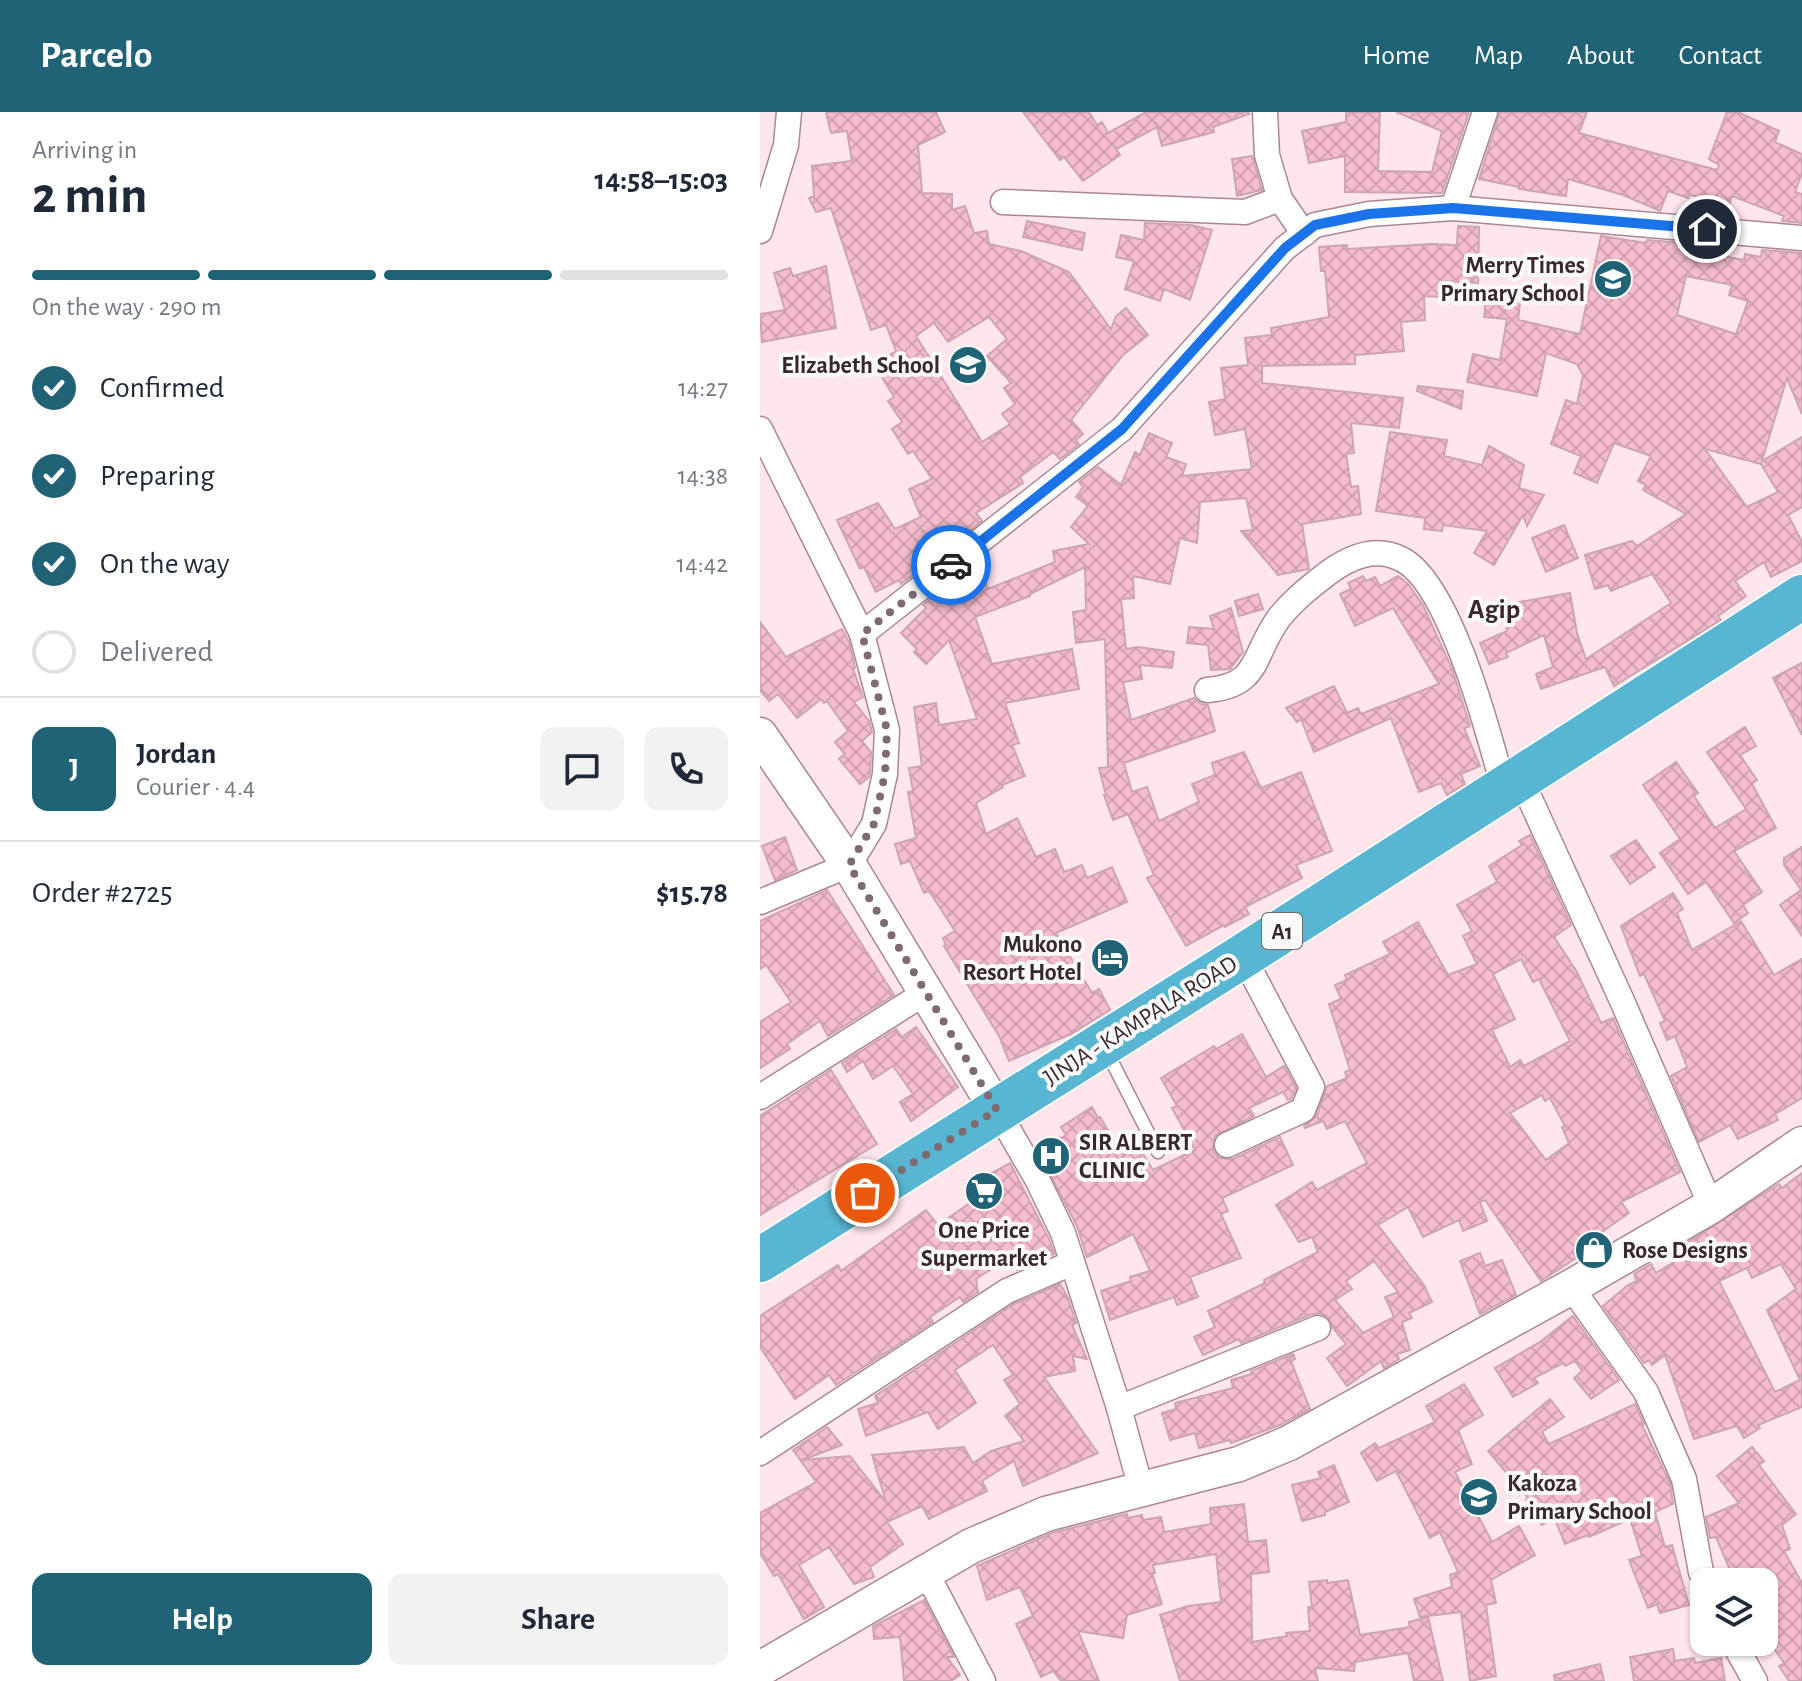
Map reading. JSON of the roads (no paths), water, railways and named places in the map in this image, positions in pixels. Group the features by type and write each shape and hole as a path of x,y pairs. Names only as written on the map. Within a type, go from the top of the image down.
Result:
{"highway":[{"name":"JINJA - KAMPALA ROAD","path":"760,1260 1243,956 1802,597"}],"street":[{"path":"760,231 786,145 789,112"},
{"path":"1265,112 1267,155 1280,199 1304,234"},
{"path":"1453,208 1485,112"},
{"path":"1003,202 1245,212 1280,199"},
{"path":"862,634 1122,429 1285,248 1315,225 1369,214 1453,208 1802,238"},
{"path":"760,429 862,634 887,730 885,774 874,824 849,865 760,902"},
{"path":"1207,690 1227,689 1246,678 1277,620 1300,594 1341,563 1374,551 1403,559 1429,585 1456,637 1486,725 1512,784 1623,1003 1711,1206"},
{"path":"760,735 849,865 1044,1192 1063,1233 1119,1408 1141,1489"},
{"path":"1227,1145 1303,1110 1312,1087 1243,956"},
{"path":"760,1097 925,993"},
{"path":"760,1669 971,1546 1046,1514 1239,1464 1289,1443 1711,1206 1802,1144"},
{"path":"760,1453 1007,1291 1072,1263"},
{"path":"1571,1287 1646,1392 1684,1479 1700,1568"},
{"path":"1119,1408 1318,1328"},
{"path":"926,1572 983,1681"},
{"path":"1741,1656 1755,1681"}],"lane":[{"path":"1103,1044 1158,1152"}],"place":[{"name":"Merry Times Primary School","path":"1613,279"},
{"name":"Elizabeth School","path":"968,365"},
{"name":"Mukono Resort Hotel","path":"1110,958"},
{"name":"SIR ALBERT CLINIC","path":"1051,1156"},
{"name":"One Price Supermarket","path":"984,1191"},
{"name":"Rose Designs","path":"1594,1250"},
{"name":"Kakoza Primary School","path":"1479,1497"}],"district":[{"name":"Agip","path":"1494,608"}]}
